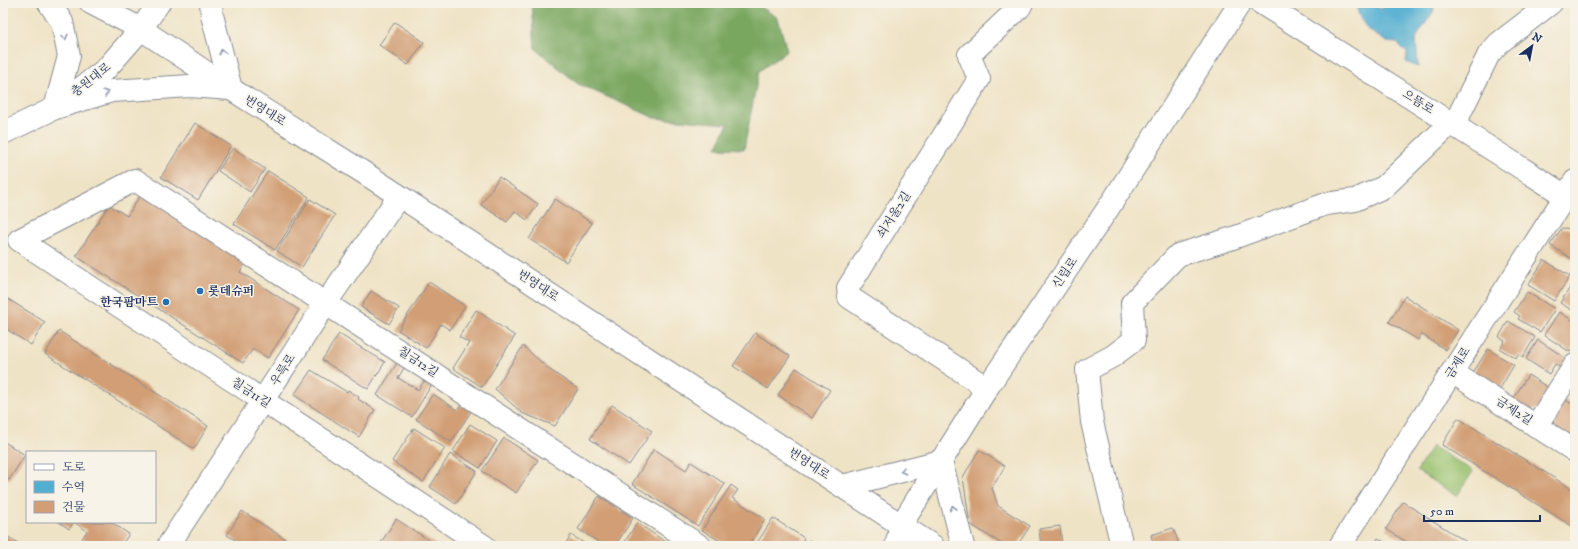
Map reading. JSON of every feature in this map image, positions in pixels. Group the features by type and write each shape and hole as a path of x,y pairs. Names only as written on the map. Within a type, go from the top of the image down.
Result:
{"street":[{"path":"48,3 62,22 70,56 55,108"},
{"name":"번영대로","path":"91,3 140,29 399,196 933,546"},
{"name":"충원대로","path":"3,134 55,108 106,68 140,29 159,3"},
{"path":"55,108 112,91 190,86 231,89 212,15 211,3"},
{"name":"쇠저울2길","path":"987,388 849,297 848,288 979,79 969,55 1020,7 1022,3"},
{"name":"신립로","path":"896,546 901,525 987,388 1109,207 1240,3"},
{"name":"으뜸로","path":"1261,3 1451,123 1572,193"},
{"path":"1122,546 1092,422 1087,370 1113,356 1134,340 1132,303 1178,255 1233,238 1326,204 1354,200 1384,187 1459,115 1489,54 1499,43 1551,3"},
{"name":"칠금11길","path":"135,180 20,240 484,546"},
{"name":"칠금12길","path":"135,180 700,546"},
{"name":"금제로","path":"1340,546 1452,372 1572,193"},
{"name":"우륵로","path":"168,546 326,303 399,196"},
{"path":"1536,426 1575,365"},
{"name":"금제2길","path":"1452,372 1575,451"},
{"path":"843,486 941,461 962,546"}],"green space":[{"path":"532,3 755,3 778,18 787,51 759,71 744,149 716,148 728,124 655,118 578,84 535,48"},
{"path":"1432,446 1473,471 1457,496 1417,471"}],"water":[{"path":"1352,3 1370,3 1381,9 1391,3 1435,3 1433,12 1416,38 1418,67 1406,62 1407,53 1397,43 1387,42 1368,30 1360,18 1356,6"}],"building":[{"path":"395,22 424,42 408,65 379,45"},
{"path":"195,123 231,146 198,200 161,177"},
{"path":"233,148 265,169 250,192 218,171"},
{"path":"268,171 309,197 275,250 234,224"},
{"path":"499,177 538,204 527,220 515,211 507,222 481,205"},
{"name":"롯데슈퍼","path":"143,191 248,259 240,272 299,310 268,358 253,349 243,363 76,256 109,205 127,216"},
{"path":"310,199 335,215 302,267 277,251"},
{"path":"555,199 592,223 566,262 529,239"},
{"path":"1562,228 1575,229 1575,261 1550,245"},
{"path":"1544,260 1570,276 1554,301 1528,285"},
{"path":"429,282 465,306 450,330 441,324 426,348 398,330"},
{"path":"1573,283 1575,284 1575,312 1560,303"},
{"path":"371,291 399,308 389,324 361,307"},
{"path":"1527,292 1555,309 1540,332 1518,319 1520,316 1514,312"},
{"path":"3,296 45,322 31,345 3,327"},
{"path":"1405,296 1458,330 1446,350 1421,334 1418,340 1389,322"},
{"path":"476,310 515,336 482,387 453,368 469,343 459,337"},
{"path":"1559,312 1575,322 1575,345 1570,352 1544,335"},
{"path":"1508,321 1535,337 1523,357 1518,354 1516,358 1500,349 1505,341 1499,337"},
{"path":"59,331 208,426 194,449 45,354"},
{"path":"755,333 790,356 768,389 733,366"},
{"path":"339,334 385,362 368,389 322,360"},
{"path":"1538,340 1567,359 1561,368 1555,364 1549,374 1526,359"},
{"path":"523,346 550,370 578,389 555,426 522,413 495,389"},
{"path":"1488,349 1514,365 1498,392 1471,376"},
{"path":"397,363 404,368 398,378 418,390 425,380 432,384 412,417 377,395"},
{"path":"796,368 830,390 812,418 778,395"},
{"path":"311,370 347,392 348,390 359,397 358,399 375,410 359,437 294,395"},
{"path":"1528,375 1552,390 1539,409 1529,411 1512,401"},
{"path":"1575,381 1575,395 1569,391"},
{"path":"433,394 457,410 462,404 472,410 451,442 416,419"},
{"path":"1564,399 1575,406 1574,440 1555,428 1552,417"},
{"path":"612,405 652,431 629,465 590,439"},
{"path":"1458,418 1575,491 1575,528 1442,445"},
{"path":"470,424 497,441 480,468 453,451"},
{"path":"414,428 445,448 423,482 392,461"},
{"path":"504,438 538,460 516,493 482,471"},
{"path":"3,441 25,455 9,480 3,476"},
{"path":"654,449 686,470 691,462 725,484 698,526 632,484"},
{"path":"979,450 1005,466 992,488 998,506 1030,526 1017,546 1005,546 970,524 963,477"},
{"path":"450,454 477,471 456,504 430,487"},
{"path":"731,485 738,490 732,498 765,519 748,546 728,546 702,530"},
{"path":"599,496 633,518 615,546 605,546 578,529"},
{"path":"1403,502 1473,546 1413,546 1386,529"},
{"path":"242,511 296,546 245,546 227,535"},
{"path":"773,518 804,538 799,546 755,546"},
{"path":"396,519 438,546 383,546 380,544"},
{"path":"60,523 73,523 69,529"},
{"path":"75,523 112,523 129,534 123,543 128,546 93,546 82,539 87,531"},
{"path":"637,523 672,546 622,546"},
{"path":"1060,526 1062,546 1041,546 1039,529"},
{"path":"1173,528 1180,546 1154,546 1151,535"},
{"path":"5,535 23,546 3,546 3,538"},
{"path":"571,535 589,546 564,546"},
{"path":"1378,538 1390,546 1373,546"},
{"path":"809,540 820,546 806,546"}],"place":[{"name":"롯데슈퍼","path":"200,291"},
{"name":"한국팜마트","path":"166,302"}]}
